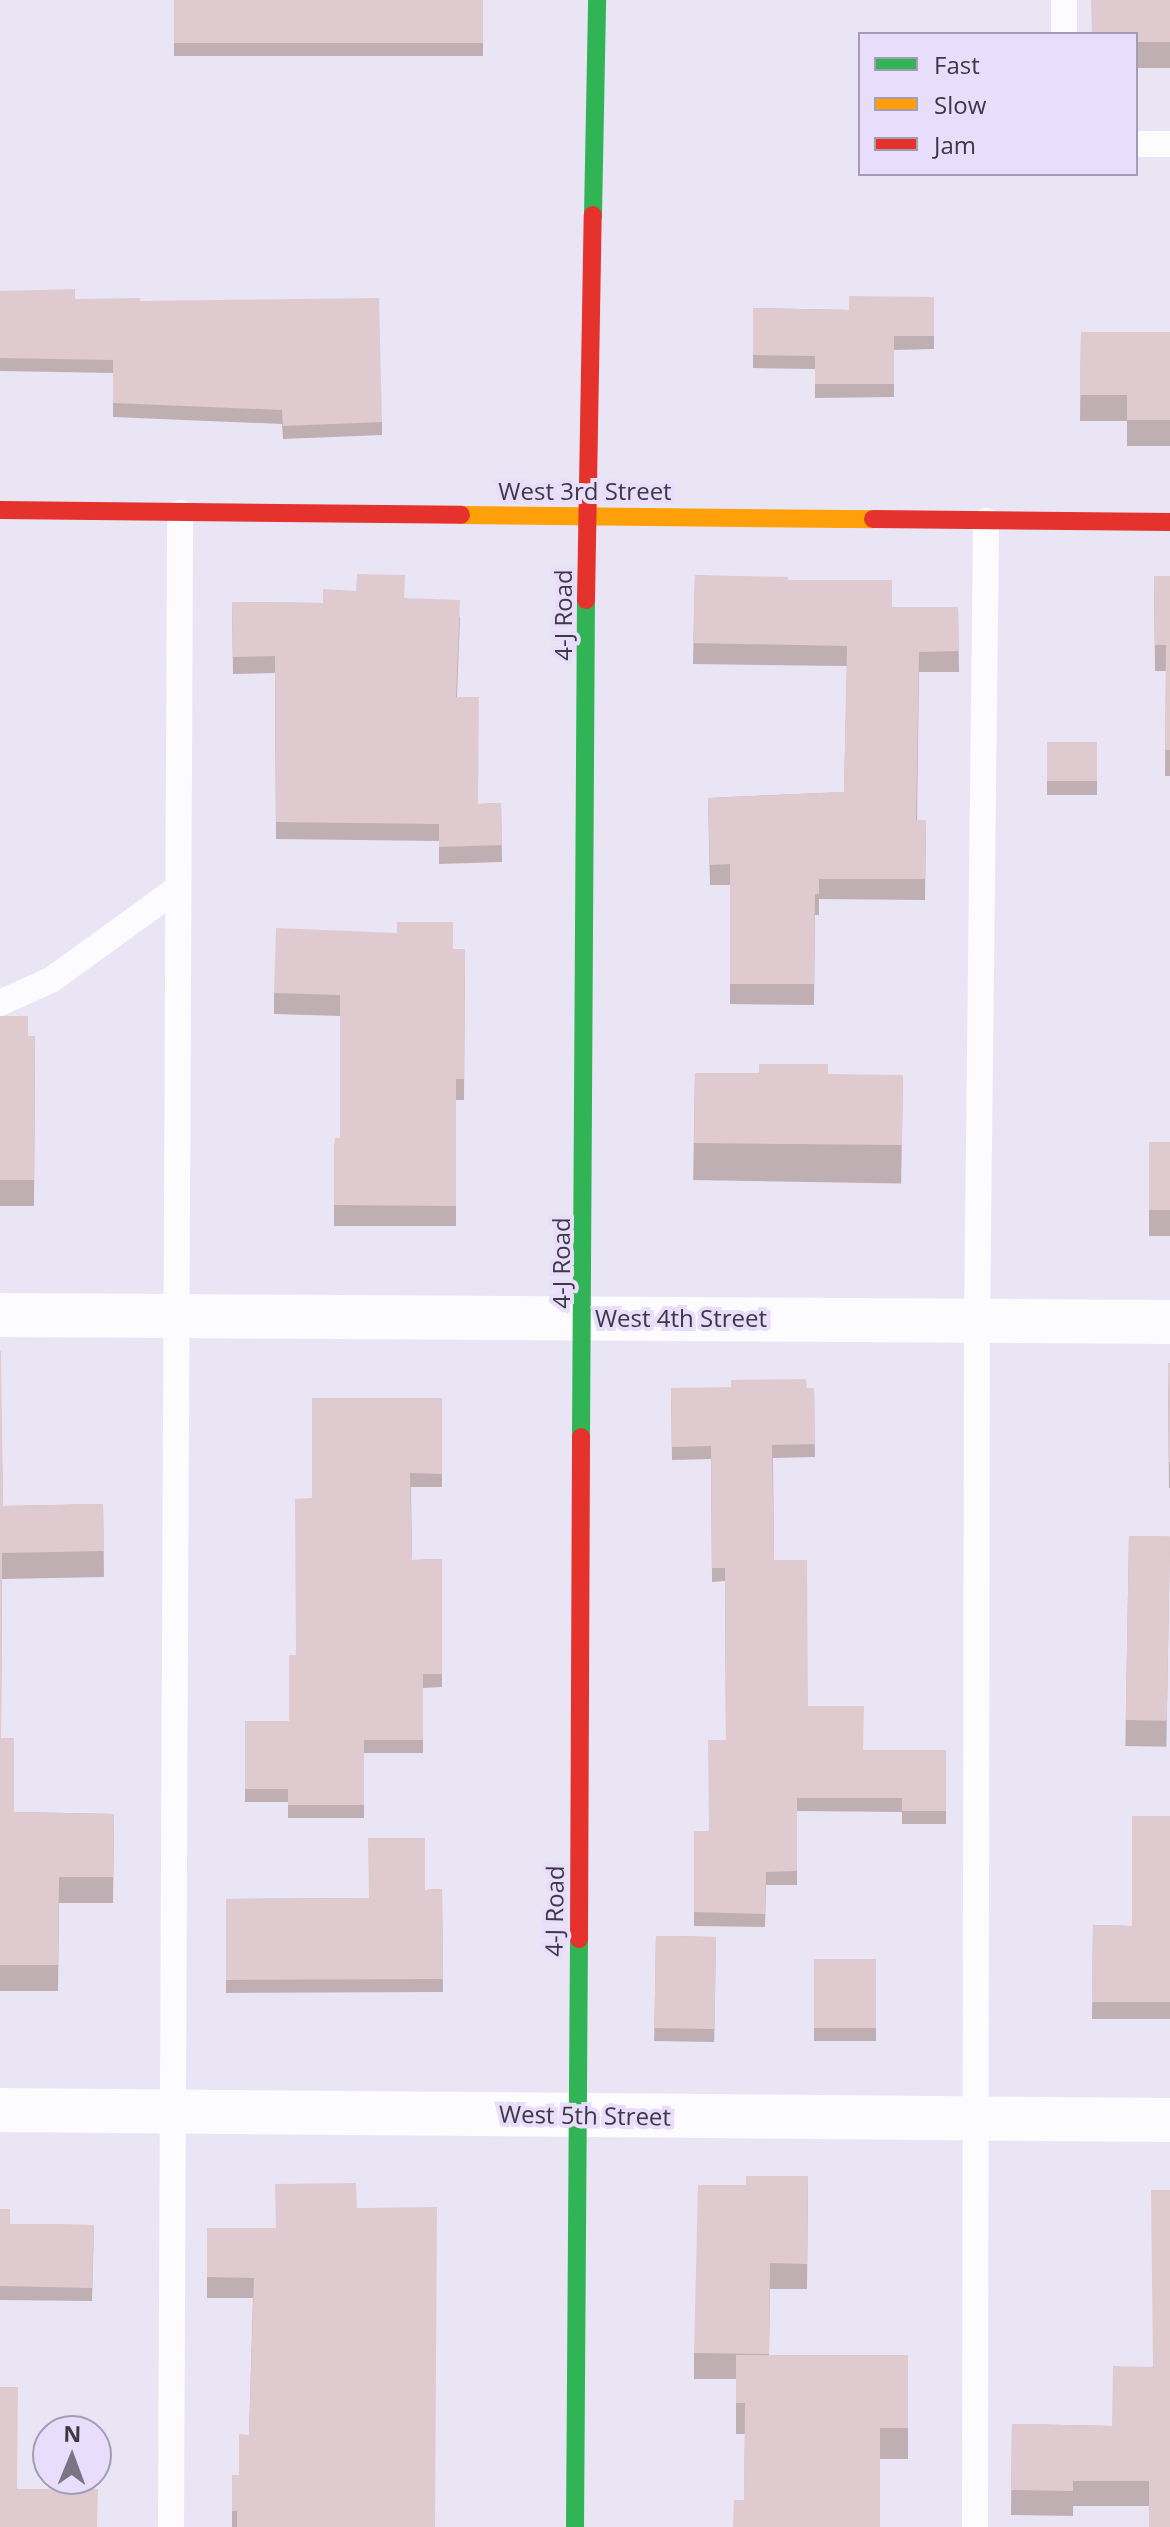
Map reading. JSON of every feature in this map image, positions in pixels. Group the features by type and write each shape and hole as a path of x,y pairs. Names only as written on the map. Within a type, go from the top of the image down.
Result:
{"main road":[{"name":"4-J Road","path":"575,2527 576,2115 585,1318 587,514 597,0"},
{"name":"West 3rd Street","path":"0,510 1170,522"}],"street":[{"name":"West 4th Street","path":"0,1315 1170,1322"},
{"name":"West 5th Street","path":"0,2110 1170,2120"}],"lane":[{"path":"1064,0 1064,32"},
{"path":"1138,144 1170,144"},
{"path":"171,2527 180,513"},
{"path":"975,2527 977,1320 986,521"},
{"path":"0,1003 51,980 178,888"}],"building":[{"path":"174,0 483,0 483,43 174,43"},
{"path":"1091,0 1170,0 1170,42 1138,42 1138,32 1092,32"},
{"path":"75,289 75,299 140,298 140,301 379,298 382,422 283,426 282,410 113,403 113,360 0,358 0,291"},
{"path":"849,296 934,297 934,336 894,336 894,384 815,384 815,356 753,355 753,308 849,310"},
{"path":"1081,332 1170,332 1170,420 1127,420 1127,395 1080,395"},
{"path":"357,574 405,575 404,598 460,600 456,697 479,697 478,804 501,803 502,845 439,847 439,824 276,822 275,656 233,657 232,602 323,603 323,589 356,591"},
{"path":"695,575 788,577 788,580 892,580 892,607 958,607 959,651 919,652 916,820 926,820 925,879 819,879 819,894 815,894 814,984 730,984 730,864 710,865 708,798 844,792 847,646 693,643"},
{"path":"1154,576 1170,576 1170,750 1165,750 1166,645 1155,645"},
{"path":"1047,742 1097,742 1097,781 1047,781"},
{"path":"397,922 453,922 453,949 465,949 464,1079 456,1079 456,1206 334,1205 334,1147 335,1138 340,1138 340,995 274,993 276,928 397,933"},
{"path":"0,1016 28,1016 28,1036 35,1036 34,1180 0,1180"},
{"path":"759,1064 828,1064 828,1074 903,1075 902,1145 694,1143 695,1073 759,1073"},
{"path":"1149,1142 1170,1142 1170,1210 1149,1210"},
{"path":"0,1351 3,1506 103,1504 104,1551 2,1553 1,1738 14,1738 14,1812 114,1814 113,1877 59,1877 58,1965 0,1965"},
{"path":"1170,1363 1170,1462 1169,1462"},
{"path":"806,1379 807,1388 814,1388 815,1444 772,1445 774,1560 807,1560 808,1706 864,1706 863,1750 946,1750 946,1811 902,1811 902,1798 797,1798 797,1871 766,1872 765,1914 694,1912 694,1831 709,1831 708,1740 726,1740 725,1568 712,1568 711,1446 672,1447 671,1388 731,1387 731,1380"},
{"path":"312,1398 442,1398 442,1474 410,1473 412,1560 442,1559 442,1674 423,1674 423,1740 364,1740 364,1805 288,1805 288,1789 245,1789 245,1721 289,1721 289,1655 296,1655 295,1499 312,1498"},
{"path":"1129,1536 1170,1537 1167,1721 1126,1720"},
{"path":"1132,1816 1170,1816 1170,2002 1092,2002 1093,1925 1132,1926"},
{"path":"368,1838 425,1838 425,1890 442,1889 443,1979 226,1980 226,1899 369,1898"},
{"path":"656,1936 716,1937 714,2029 654,2028"},
{"path":"814,1959 876,1959 876,2028 814,2028"},
{"path":"746,2176 808,2176 807,2264 770,2263 769,2354 694,2353 698,2185 746,2185"},
{"path":"356,2183 357,2208 437,2207 435,2527 237,2527 237,2511 232,2511 232,2475 239,2475 239,2434 249,2435 254,2278 207,2277 207,2228 276,2228 275,2184"},
{"path":"1151,2190 1170,2190 1170,2527 1149,2527 1149,2481 1073,2481 1073,2491 1011,2490 1012,2424 1112,2426 1113,2366 1153,2367"},
{"path":"0,2209 10,2209 10,2224 94,2225 92,2288 0,2286"},
{"path":"736,2355 908,2355 908,2428 880,2428 880,2527 733,2527 734,2500 744,2500 745,2403 736,2403"},
{"path":"0,2387 18,2387 17,2489 32,2489 32,2495 98,2495 97,2527 0,2527"}],"traffic: fast":[{"path":"593,215 597,0"},
{"path":"581,1437 586,600"},
{"path":"575,2527 579,1939"}],"traffic: slow":[{"path":"461,515 873,519"}],"traffic: jam":[{"path":"586,600 593,215"},
{"path":"0,510 461,515"},
{"path":"873,519 1170,522"},
{"path":"579,1939 581,1437"}]}
